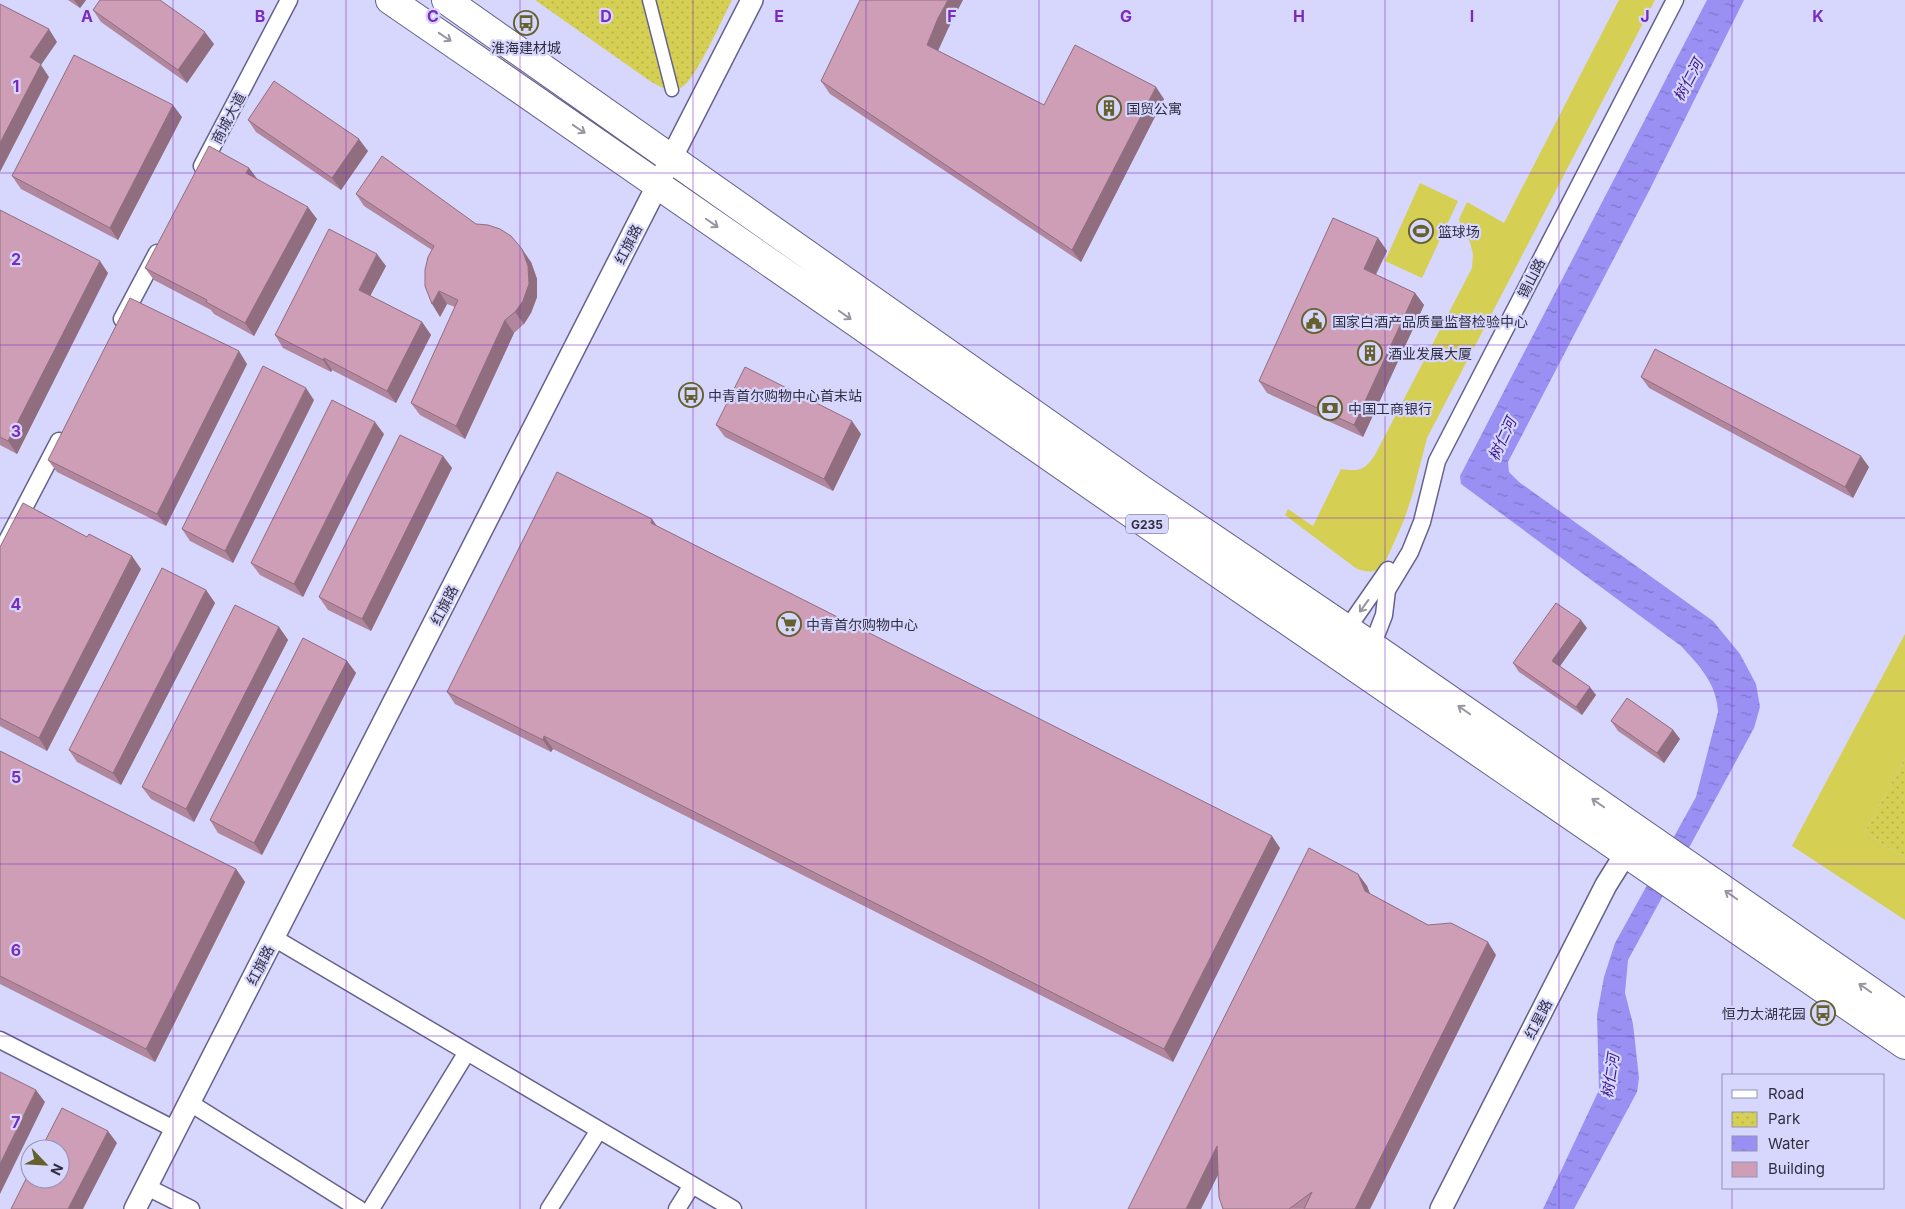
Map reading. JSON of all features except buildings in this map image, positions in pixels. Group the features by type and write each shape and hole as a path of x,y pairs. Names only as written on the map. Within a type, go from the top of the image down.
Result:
{"highway":[{"name":"G235","path":"390,0 659,184 1126,509 1633,842 1905,1015"},
{"name":"G235","path":"446,0 1139,488 1372,646 1905,1045"}],"street":[{"name":"商城大道","path":"197,177 289,0"},
{"path":"649,0 672,90"},
{"name":"红旗路","path":"135,1209 752,0"},
{"name":"锡山路","path":"1348,629 1403,546 1415,513 1428,457 1664,0"},
{"name":"锡山路","path":"1372,646 1384,615 1387,590 1410,552 1422,522 1436,461 1675,0"},
{"path":"113,337 166,237"},
{"path":"0,554 67,425"},
{"name":"红星路","path":"1441,1209 1606,885 1633,842"},
{"path":"274,938 733,1209"},
{"path":"0,1040 176,1130"},
{"path":"371,1209 467,1052"},
{"path":"190,1103 359,1209"},
{"path":"549,1209 599,1130"},
{"path":"676,1209 692,1185"},
{"path":"147,1187 191,1209"}],"green space":[{"path":"535,0 732,0 709,47 688,82 674,90 650,81"},
{"path":"1619,0 1655,0 1427,438 1404,520 1383,567 1370,571 1357,569 1285,515 1288,509 1313,526 1341,469 1357,470 1362,468 1369,463 1376,453 1472,268 1473,254 1470,242 1460,225 1459,219 1467,202 1504,223"},
{"name":"篮球场","path":"1420,183 1458,201 1422,278 1385,261"},
{"path":"1905,634 1905,758 1865,832 1905,859 1905,920 1792,846"},
{"path":"1905,758 1905,859 1865,832"}],"water":[{"name":"树仁河","path":"1707,0 1744,0 1650,189 1508,462 1509,472 1519,482 1713,621 1740,654 1756,684 1760,707 1754,728 1628,960 1625,993 1633,1024 1639,1078 1637,1092 1574,1209 1543,1209 1599,1090 1597,1015 1604,977 1615,943 1696,797 1718,712 1717,702 1706,676 1681,646 1461,484 1460,476"}],"place":[{"name":"淮海建材城","path":"526,23"},
{"name":"国贸公寓","path":"1109,108"},
{"name":"篮球场","path":"1421,231"},
{"name":"国家白酒产品质量监督检验中心","path":"1314,321"},
{"name":"酒业发展大厦","path":"1370,353"},
{"name":"中青首尔购物中心首末站","path":"691,395"},
{"name":"中国工商银行","path":"1330,408"},
{"name":"中青首尔购物中心","path":"789,624"},
{"name":"恒力太湖花园","path":"1823,1013"}]}
